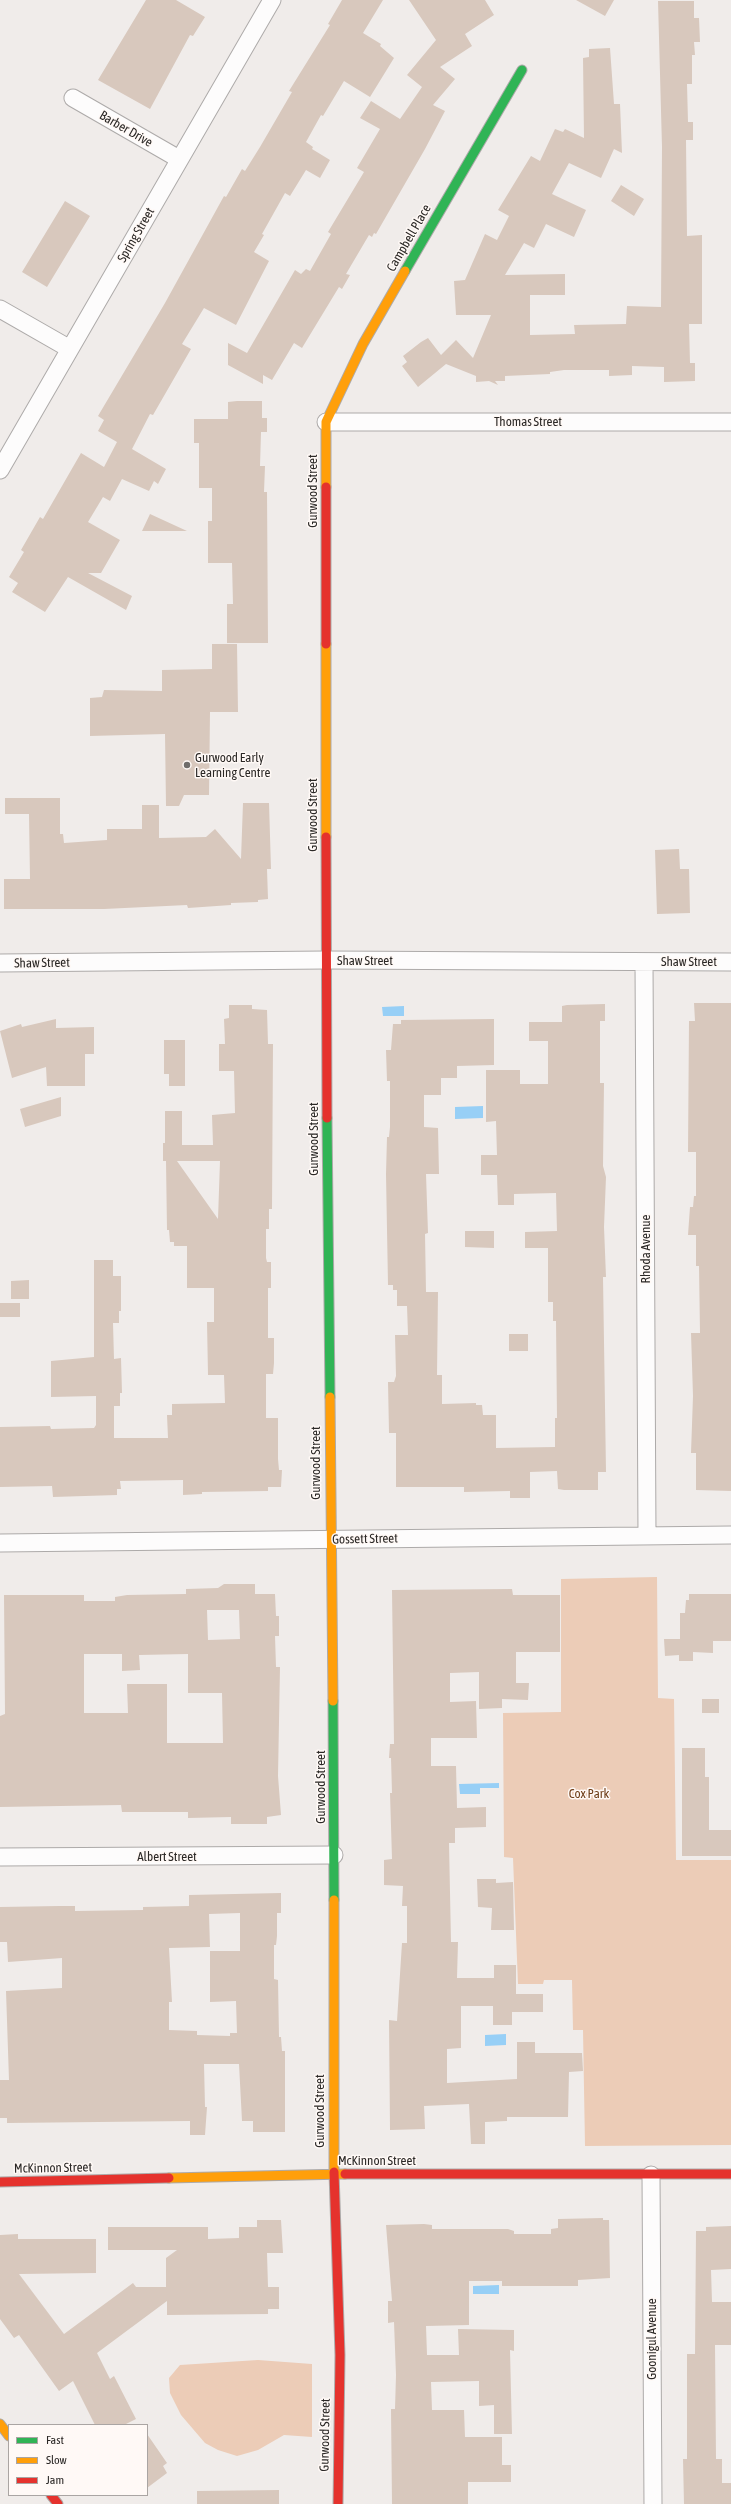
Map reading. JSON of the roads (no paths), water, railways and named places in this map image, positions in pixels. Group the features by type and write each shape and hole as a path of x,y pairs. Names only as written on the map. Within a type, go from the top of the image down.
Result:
{"street":[{"name":"Spring Street","path":"0,470 272,0"},
{"name":"Campbell Place","path":"326,422 363,344 522,70"},
{"name":"Barber Drive","path":"73,98 180,159"},
{"path":"0,309 70,349"},
{"name":"Thomas Street","path":"326,422 731,422"},
{"name":"Gurwood Street","path":"326,422 326,960 334,1855 334,2174 340,2355 338,2504"},
{"name":"Shaw Street","path":"0,963 326,960 731,962"},
{"name":"Rhoda Avenue","path":"644,962 647,1536"},
{"name":"Gossett Street","path":"0,1543 731,1535"},
{"name":"Albert Street","path":"0,1857 334,1855"},
{"name":"McKinnon Street","path":"0,2182 334,2174 731,2174"},
{"name":"Goonigul Avenue","path":"651,2175 652,2504"},
{"path":"0,2424 8,2435"},
{"path":"52,2496 58,2504"}],"water":[{"path":"404,1006 404,1016 383,1016 382,1007"},
{"path":"483,1106 483,1118 455,1119 455,1107"},
{"path":"499,1783 499,1788 480,1788 480,1794 460,1794 459,1784"},
{"path":"506,2034 506,2045 485,2046 485,2035"},
{"path":"499,2285 499,2294 473,2294 473,2286"}],"place":[{"name":"Gurwood Early Learning Centre","path":"187,765"}],"park label":[{"name":"Cox Park","path":"589,1794"}]}
